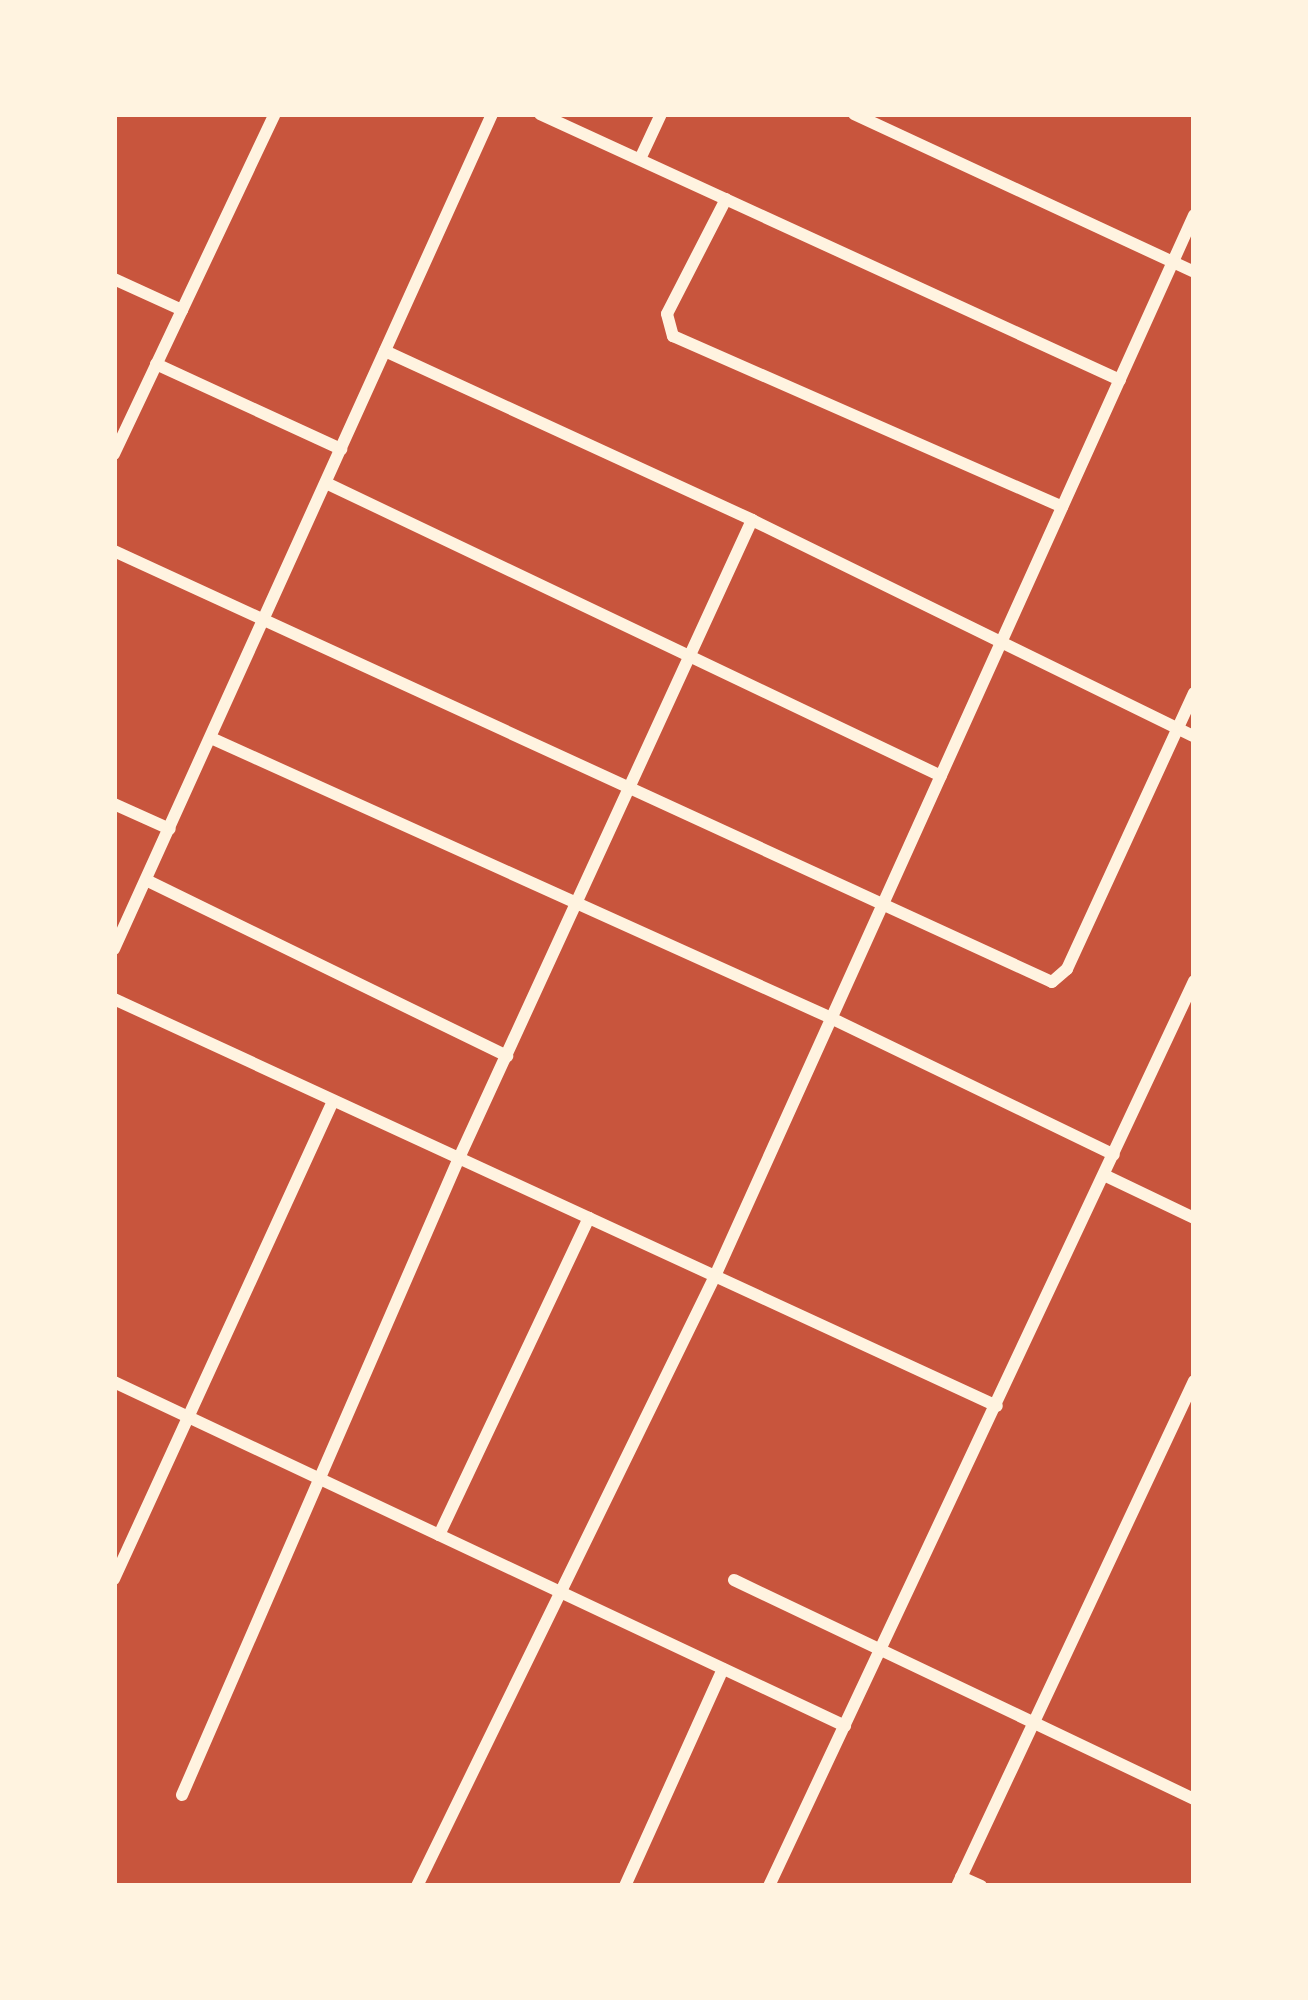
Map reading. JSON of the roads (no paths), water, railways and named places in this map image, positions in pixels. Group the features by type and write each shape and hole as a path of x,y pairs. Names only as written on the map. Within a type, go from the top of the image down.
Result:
{"street":[{"path":"114,454 275,114"},
{"path":"114,949 491,114"},
{"path":"540,114 1120,380"},
{"path":"640,159 661,114"},
{"path":"854,114 1194,272"},
{"path":"726,199 668,314 673,336 1062,507"},
{"path":"416,1886 715,1276 1194,215"},
{"path":"114,279 182,310"},
{"path":"385,351 752,520 1194,737"},
{"path":"156,364 341,449"},
{"path":"326,483 693,652 941,776"},
{"path":"182,1795 459,1158 634,786 752,520"},
{"path":"114,551 634,786 1042,980 1061,978 1194,693"},
{"path":"211,738 831,1018 1114,1155"},
{"path":"114,804 170,829"},
{"path":"146,880 507,1056"},
{"path":"770,1886 1194,981"},
{"path":"114,1000 998,1406"},
{"path":"114,1580 333,1100"},
{"path":"1104,1175 1194,1218"},
{"path":"440,1535 589,1218"},
{"path":"981,1886 959,1881 1194,1381"},
{"path":"114,1382 845,1726"},
{"path":"734,1580 1194,1799"},
{"path":"625,1886 723,1669"}]}
